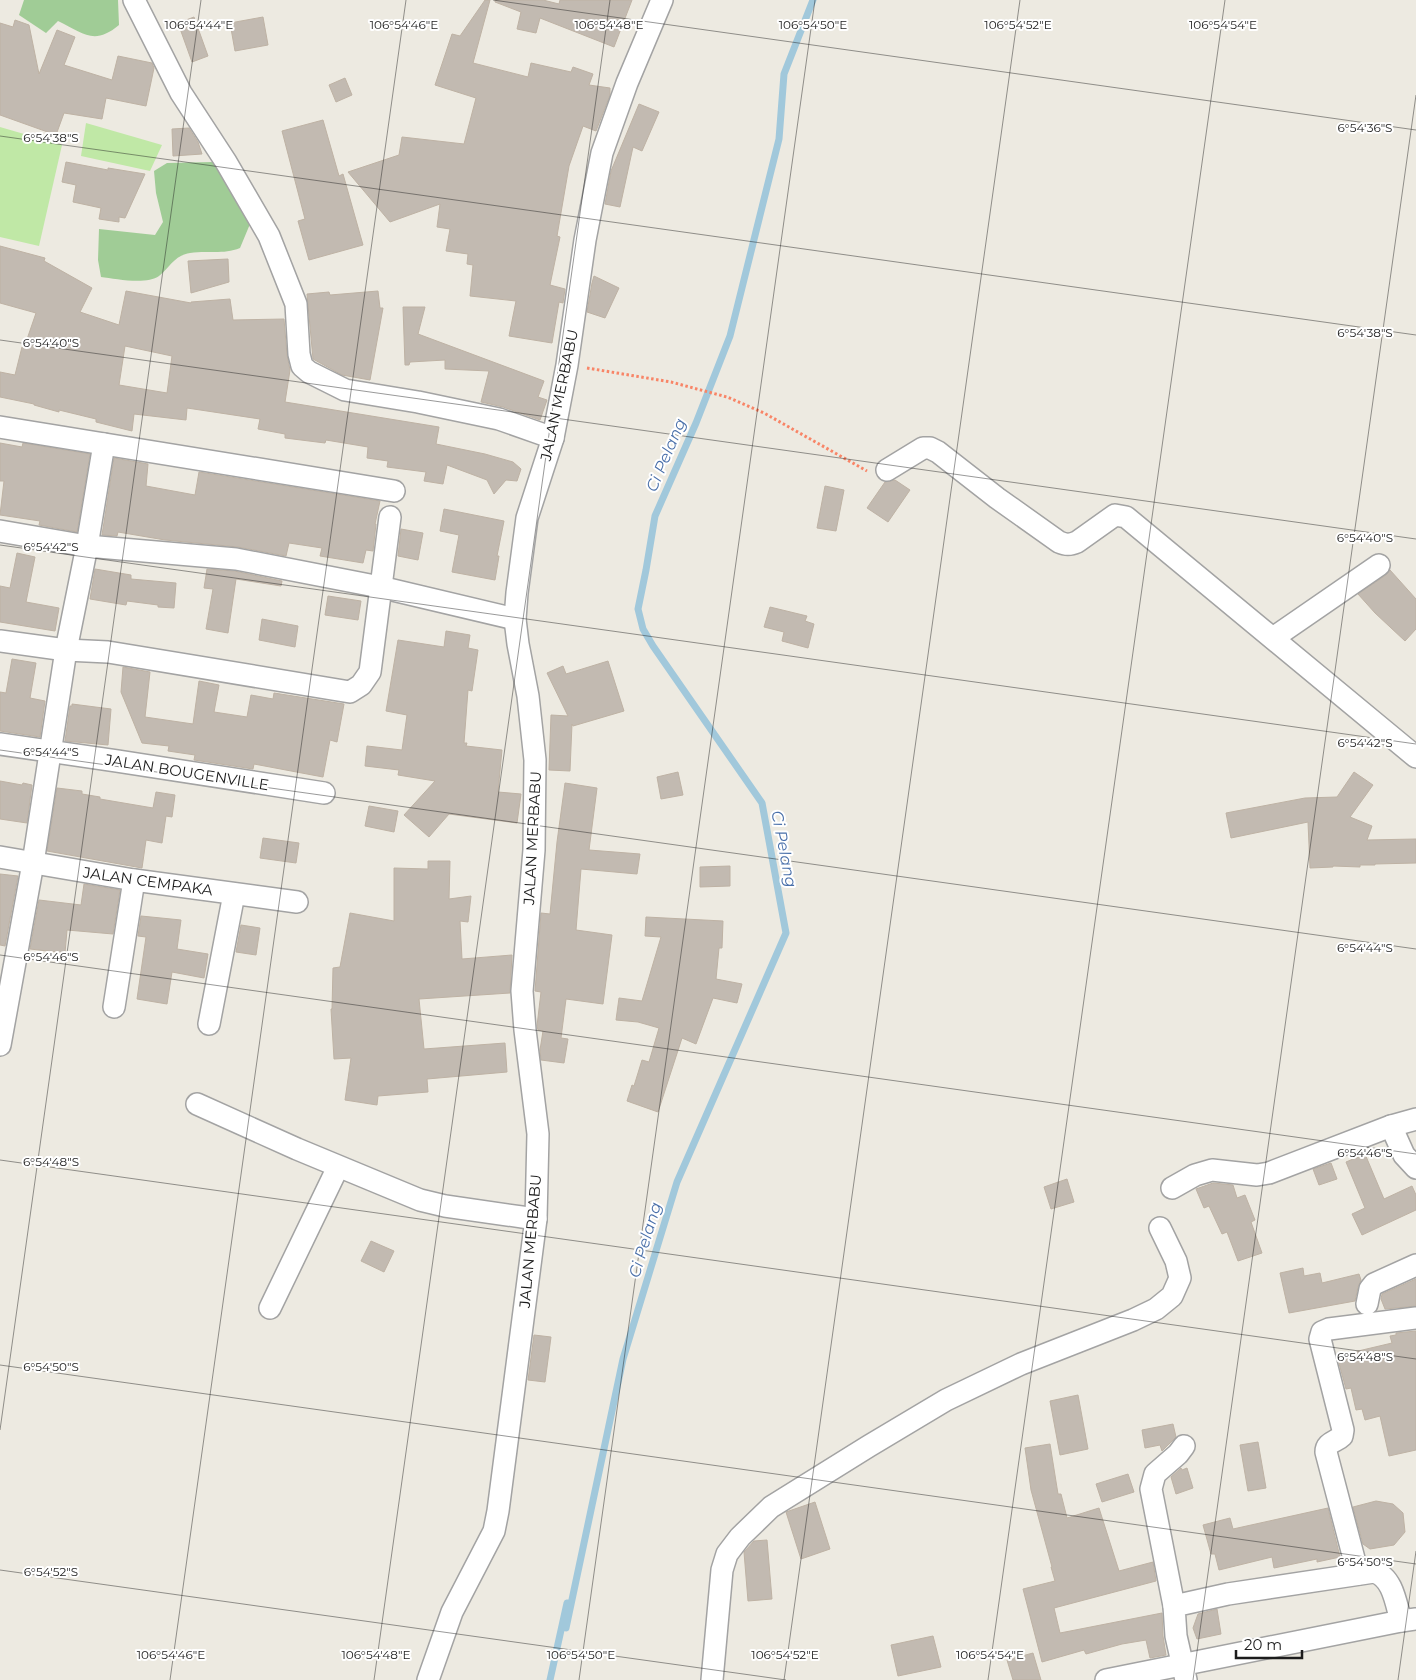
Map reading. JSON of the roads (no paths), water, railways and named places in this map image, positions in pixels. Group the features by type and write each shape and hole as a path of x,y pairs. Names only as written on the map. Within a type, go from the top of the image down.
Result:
{"street":[{"path":"134,0 181,93 226,162 269,236 296,304 298,354 302,366 309,372 345,390 418,402 499,419 553,438"},
{"name":"JALAN MERBABU","path":"428,1680 452,1612 494,1531 536,1219 538,1134 524,1030 522,991 534,850 535,760 530,705 515,619 527,518 553,438 567,365 585,240 602,153 627,83 662,0"},
{"path":"0,427 394,491"},
{"path":"0,1045 7,965 33,863 66,650 87,546 104,444"},
{"path":"887,470 923,448 930,448 938,452 1012,509 1059,542 1065,544 1077,542 1115,515 1126,518 1416,756"},
{"path":"0,641 66,650 108,652 350,692 361,685 370,672 390,517"},
{"path":"0,531 87,546 236,559 380,587 515,619"},
{"path":"1273,638 1379,566"},
{"name":"JALAN BOUGENVILLE","path":"0,744 324,793"},
{"name":"JALAN CEMPAKA","path":"0,857 134,880 297,902"},
{"path":"114,1007 134,880"},
{"path":"209,1024 234,894"},
{"path":"196,1104 338,1167 420,1200 445,1206 536,1219"},
{"path":"1172,1188 1195,1175 1212,1170 1257,1175 1269,1173 1391,1126 1416,1119"},
{"path":"1391,1126 1404,1155 1416,1168"},
{"path":"270,1308 338,1167"},
{"path":"712,1680 722,1570 727,1554 740,1536 771,1507 946,1400 1021,1364 1133,1320 1156,1309 1172,1296 1180,1278 1176,1261 1160,1228"},
{"path":"1368,1304 1370,1289 1374,1284 1416,1265"},
{"path":"1358,1574 1326,1452 1326,1447 1342,1436 1343,1430 1320,1339 1322,1332 1328,1329 1416,1318"},
{"path":"1184,1446 1178,1454 1154,1474 1150,1489 1174,1606 1176,1636 1184,1673"},
{"path":"1106,1680 1184,1673 1408,1620 1382,1574 1374,1572 1228,1594 1174,1606"}],"waterway":[{"name":"Ci Pelang","path":"550,1680 567,1603 566,1628 623,1359 677,1182 786,933 762,803 653,646 643,629 638,609 655,516 696,423 730,336 779,139 784,74 813,0"}]}
